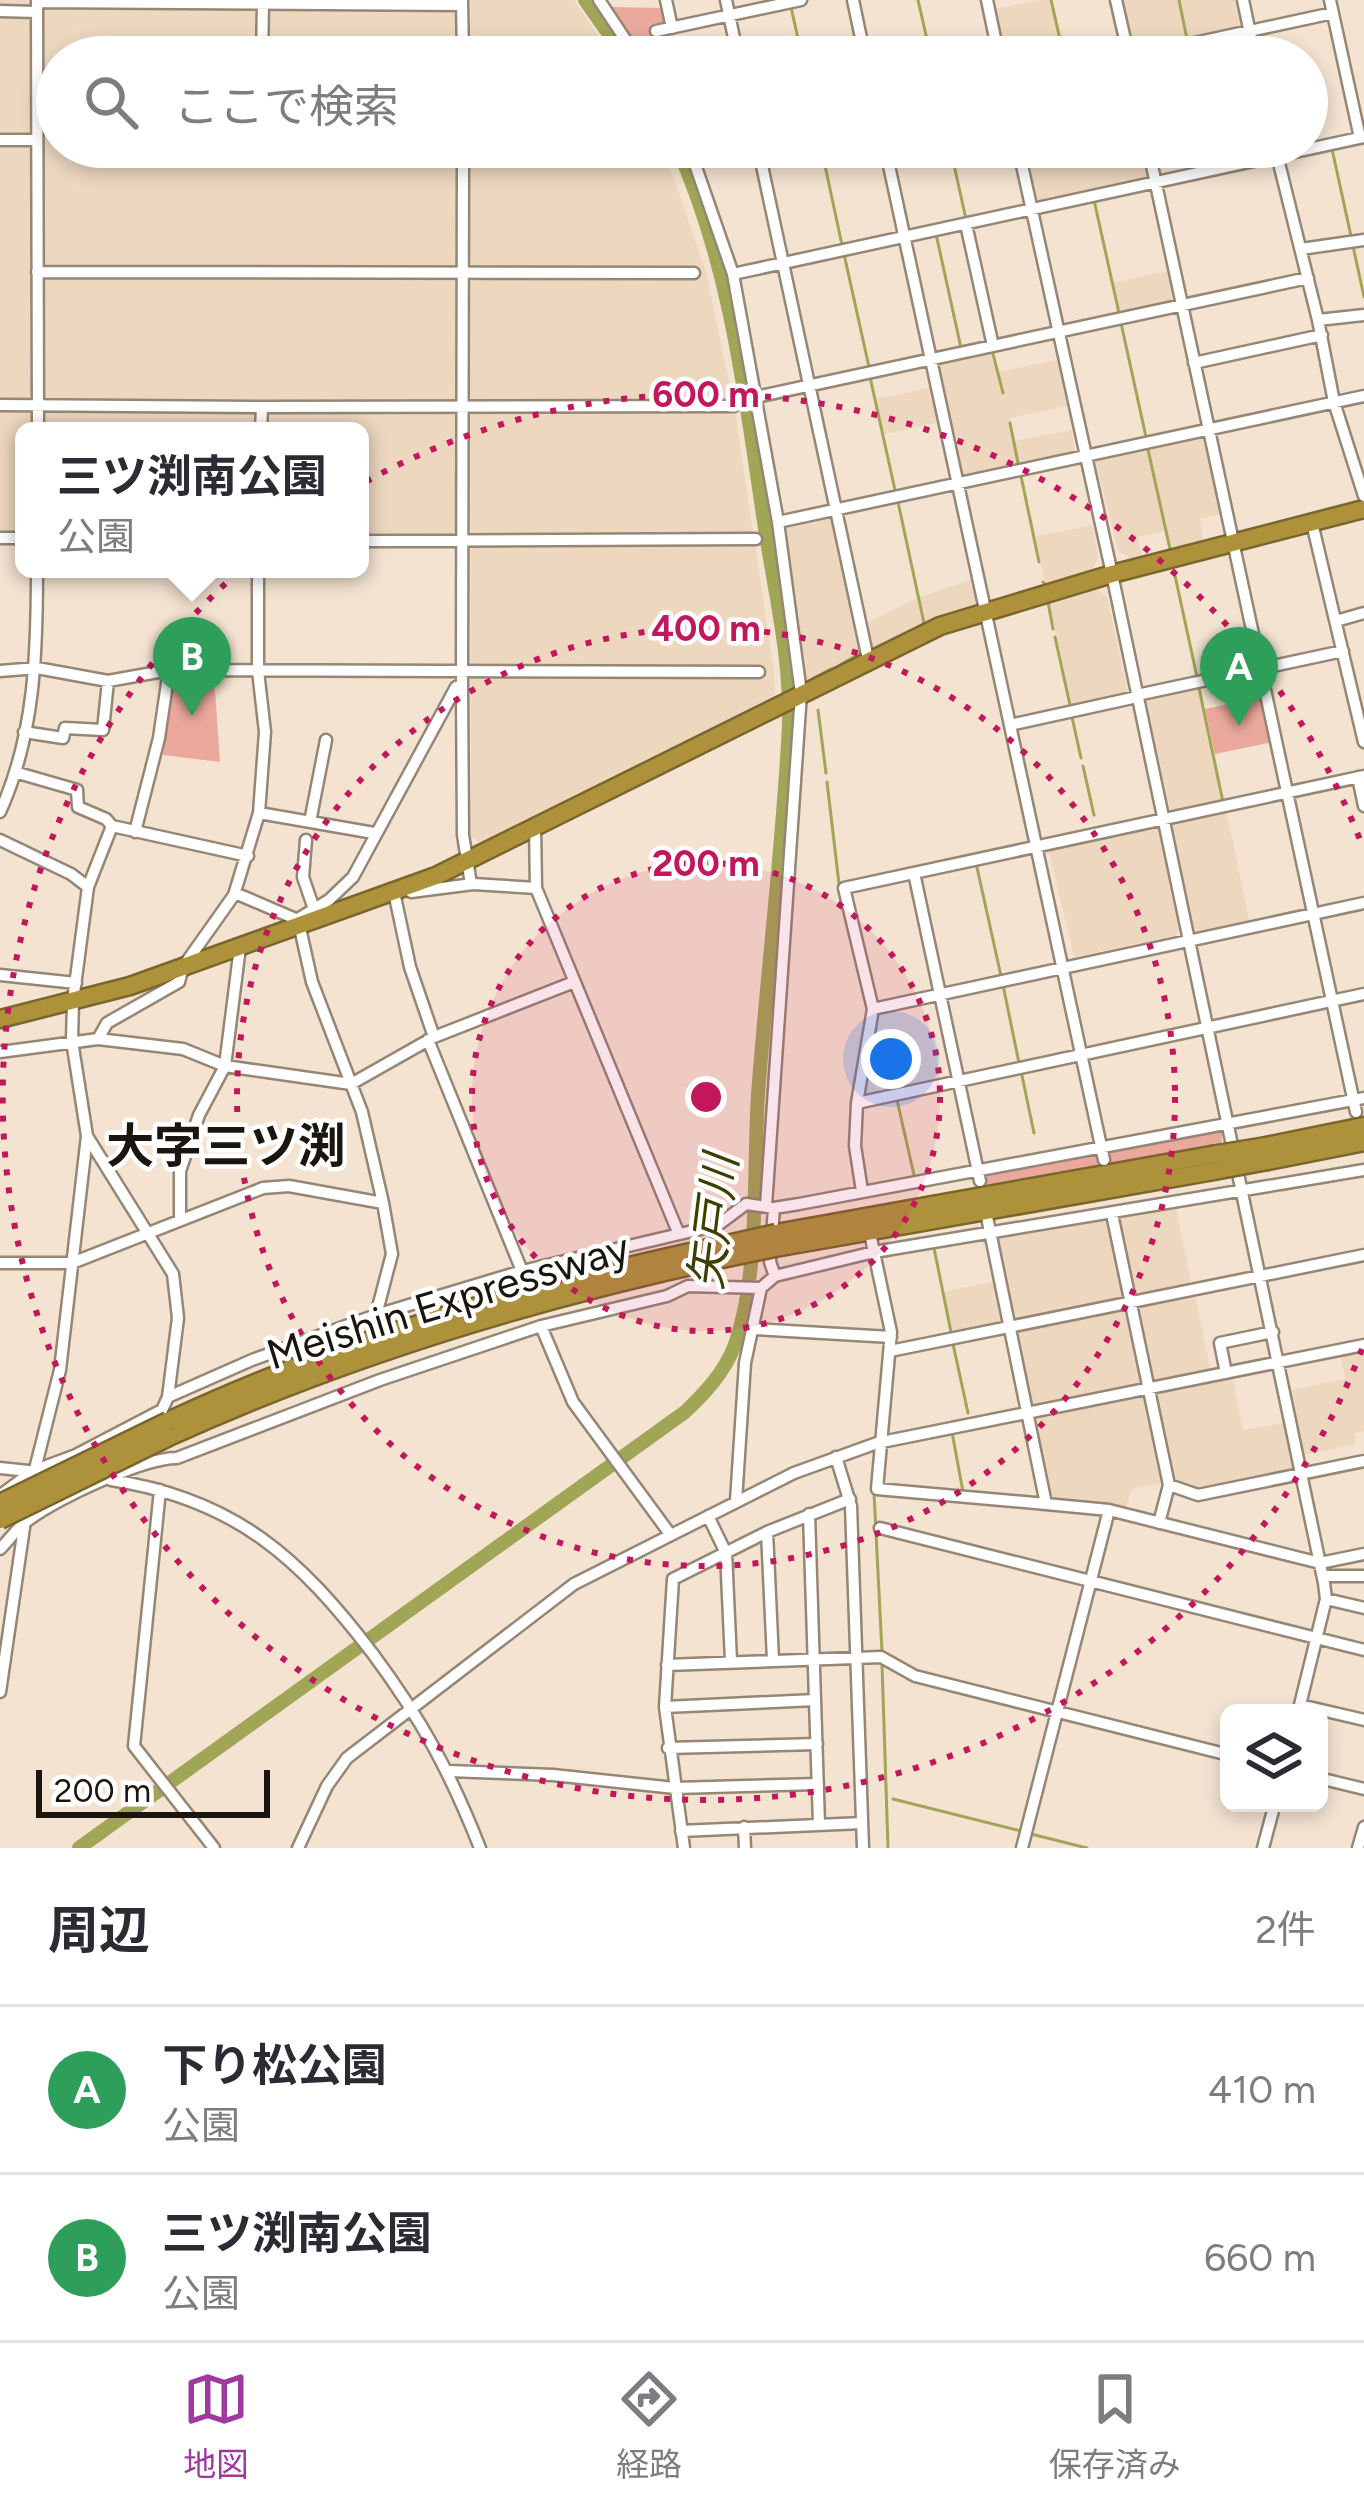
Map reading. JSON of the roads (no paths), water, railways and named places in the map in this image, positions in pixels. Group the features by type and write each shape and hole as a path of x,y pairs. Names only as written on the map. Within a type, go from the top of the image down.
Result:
{"highway":[{"path":"0,1019 74,992 183,968 399,890 940,626 1112,574 1364,509"},
{"name":"Meishin Expressway","path":"1267,1153 1360,1109"},
{"name":"Meishin Expressway","path":"0,1499 297,1367 548,1287 776,1240 1267,1153 1364,1142"},
{"name":"Meishin Expressway","path":"0,1520 166,1422"}],"street":[{"path":"599,0 623,36"},
{"path":"666,0 672,28"},
{"path":"726,0 734,36"},
{"path":"656,31 801,0"},
{"path":"853,0 861,36"},
{"path":"987,0 995,36"},
{"path":"1116,0 1124,36"},
{"path":"1243,0 1251,36"},
{"path":"262,36 263,2"},
{"path":"0,11 37,4 462,2 463,36"},
{"path":"37,4 37,36"},
{"path":"1227,36 1332,7 1362,137 1328,143"},
{"path":"36,72 38,422"},
{"path":"0,140 35,140"},
{"path":"463,168 462,685 466,861 471,884"},
{"path":"697,168 733,274 778,523 799,694 768,1206 775,1276"},
{"path":"762,168 868,659"},
{"path":"889,168 1103,1154"},
{"path":"1023,168 1323,1576 1326,1599 1300,1704"},
{"path":"168,1397 358,1321 522,1271 684,1236 718,1225 746,1204 768,1206 979,1176 1230,1125 1360,1109 1152,168"},
{"path":"733,274 1210,168"},
{"path":"1280,168 1364,509"},
{"path":"966,224 993,346"},
{"path":"1300,249 1364,240"},
{"path":"37,272 694,273"},
{"path":"756,397 1308,278"},
{"path":"1318,320 1364,315"},
{"path":"1194,363 1322,335"},
{"path":"778,523 1364,396"},
{"path":"0,405 734,406"},
{"path":"261,422 262,407"},
{"path":"1312,523 1364,742"},
{"path":"369,541 756,539"},
{"path":"0,812 18,773 38,668 37,578"},
{"path":"98,1039 107,1023 178,982 235,893 248,856 260,813 265,732 258,670 259,578"},
{"path":"1336,621 1364,613"},
{"path":"1010,724 1342,651"},
{"path":"0,671 38,668 108,681 169,670 759,672"},
{"path":"135,832 159,738 169,670"},
{"path":"1349,678 1364,674"},
{"path":"24,732 63,738 64,728 103,730 108,681"},
{"path":"297,924 352,877 456,687 462,685"},
{"path":"310,822 326,740"},
{"path":"18,773 77,790 77,807 112,826 248,856"},
{"path":"867,1206 855,1146 857,1103 873,1009 844,888 1361,777 1364,806"},
{"path":"260,813 374,833"},
{"path":"0,1692 32,1471 60,1370 87,1136 71,1041 74,992 88,886 112,826"},
{"path":"535,826 536,888 684,1236"},
{"path":"306,840 303,877 314,909"},
{"path":"0,841 88,886"},
{"path":"914,873 979,1176"},
{"path":"522,1271 431,1038 410,967 399,890 441,891 471,884 536,888"},
{"path":"235,893 297,924 312,982 362,1112 392,1254 376,1315"},
{"path":"873,1009 1364,903"},
{"path":"180,1219 180,1171 199,1115 226,1066 240,947"},
{"path":"0,975 74,992"},
{"path":"0,1052 98,1039 183,1049 226,1066 350,1084 431,1038 574,982"},
{"path":"857,1103 1364,994"},
{"path":"87,1136 173,1274 177,1289 162,1458"},
{"path":"0,1549 25,1522 106,1480 162,1458 177,1458 380,1380 541,1326 667,1296 688,1281 759,1288 775,1276 874,1252 1364,1170"},
{"path":"0,1263 72,1263 263,1188 289,1186 383,1203"},
{"path":"1111,1196 1169,1485 1160,1523"},
{"path":"987,1216 1046,1504"},
{"path":"871,1238 890,1344 877,1489 1109,1510 1320,1562 1364,1554"},
{"path":"755,1329 890,1344 1010,1326 1364,1255"},
{"path":"736,1501 745,1363 759,1288"},
{"path":"358,1321 364,1336"},
{"path":"541,1326 573,1402 670,1534"},
{"path":"1226,1373 1220,1343 1273,1332"},
{"path":"298,1848 327,1786 347,1758 574,1585 736,1501 881,1442 1364,1345"},
{"path":"374,1364 380,1380"},
{"path":"0,1499 32,1471 166,1422"},
{"path":"836,1457 850,1499 862,1848"},
{"path":"1169,1485 1198,1495 1364,1461"},
{"path":"0,1468 160,1490 275,1546 316,1583 412,1707 448,1771 480,1848"},
{"path":"160,1490 134,1746 212,1847"},
{"path":"684,1848 665,1707 674,1580 767,1532 850,1499"},
{"path":"1022,1848 1109,1510"},
{"path":"809,1514 819,1824"},
{"path":"708,1516 726,1553 731,1661"},
{"path":"880,1528 1364,1650"},
{"path":"767,1532 773,1660"},
{"path":"1323,1576 1364,1576"},
{"path":"1326,1599 1364,1608"},
{"path":"667,1665 881,1657 915,1676 1220,1753"},
{"path":"665,1707 815,1700"},
{"path":"1328,1714 1364,1720"},
{"path":"668,1748 817,1744"},
{"path":"448,1771 553,1775 675,1788 818,1784"},
{"path":"1328,1780 1364,1789"},
{"path":"1264,1848 1273,1812"},
{"path":"681,1831 862,1823"},
{"path":"744,1827 745,1848"},
{"path":"1358,1848 1364,1827"}],"waterway":[{"name":"矢戸川","path":"585,0 610,36"},
{"path":"918,0 926,36"},
{"path":"1051,0 1059,36"},
{"path":"1179,0 1186,36"},
{"path":"791,7 797,36"},
{"path":"1332,149 1351,236"},
{"name":"矢戸川","path":"79,1848 685,1412 719,1374 734,1347 752,1257 758,1095 789,701 735,338 711,241 686,168"},
{"path":"826,168 842,245"},
{"path":"955,168 966,219"},
{"path":"1094,200 1119,313"},
{"path":"936,234 961,348"},
{"path":"1353,246 1364,297"},
{"path":"844,254 869,367"},
{"path":"1121,323 1146,437"},
{"path":"992,350 1003,393"},
{"path":"870,377 895,490"},
{"path":"1010,423 1018,463"},
{"path":"1147,445 1170,549"},
{"path":"1021,476 1039,562"},
{"path":"898,502 924,623"},
{"path":"1174,571 1197,677"},
{"path":"1048,602 1053,629"},
{"path":"1055,637 1070,705"},
{"path":"840,665 862,652"},
{"path":"812,679 831,669"},
{"path":"1199,688 1223,802"},
{"path":"818,710 826,773"},
{"path":"1072,717 1081,758"},
{"path":"1083,766 1094,815"},
{"path":"827,782 839,884"},
{"path":"976,863 1001,976"},
{"path":"1003,985 1019,1063"},
{"path":"868,1056 887,1052 895,1089"},
{"path":"1021,1071 1034,1133"},
{"path":"897,1100 914,1175"},
{"path":"1349,1178 1362,1176"},
{"path":"1333,1181 1342,1179"},
{"path":"1322,1183 1328,1182"},
{"path":"1282,1190 1314,1184"},
{"path":"1260,1193 1268,1192"},
{"path":"1218,1200 1231,1198"},
{"path":"934,1248 951,1332"},
{"path":"878,1258 909,1251"},
{"path":"953,1344 968,1413"},
{"path":"952,1432 963,1492"},
{"path":"874,1493 882,1652"},
{"path":"882,1664 888,1848"},
{"path":"893,1799 1021,1831"},
{"path":"1031,1834 1087,1848"}],"place":[{"name":"三ツ渕南公園","path":"192,716"},
{"name":"下り松公園","path":"1239,726"}],"district":[{"name":"大字三ツ渕","path":"226,1146"}]}
